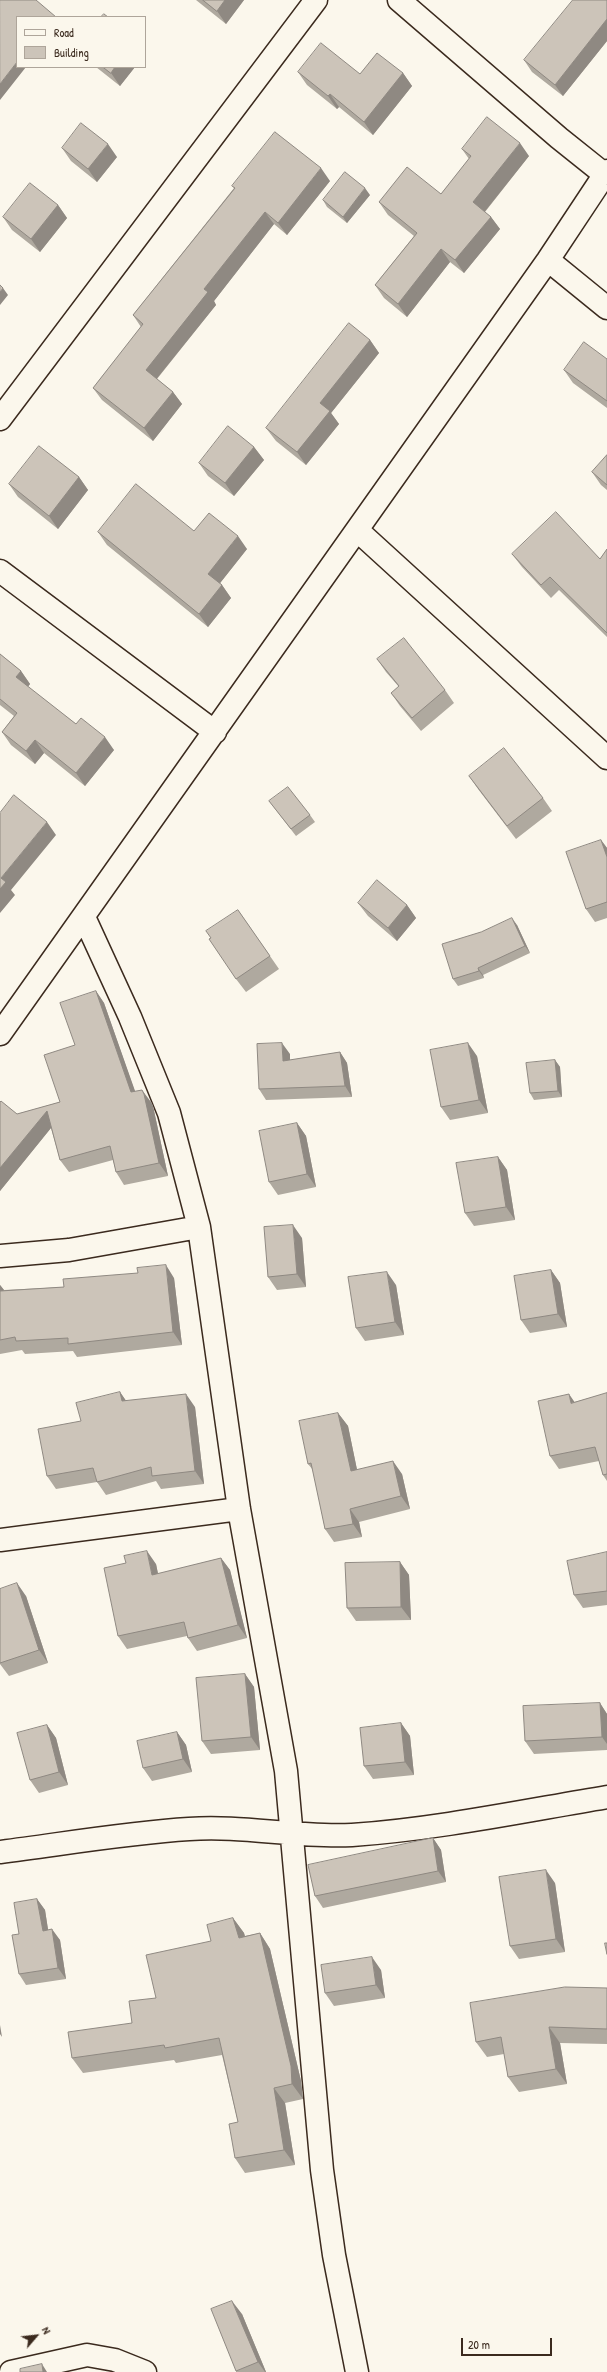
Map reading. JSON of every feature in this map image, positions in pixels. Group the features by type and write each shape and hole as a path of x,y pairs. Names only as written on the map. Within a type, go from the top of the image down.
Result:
{"street":[{"path":"0,419 316,0"},
{"path":"0,1034 548,260 606,173 559,138 399,0"},
{"path":"548,260 607,308"},
{"path":"357,530 607,758"},
{"path":"0,571 215,732"},
{"path":"84,917 130,1017 169,1113 199,1227 239,1509 286,1771 322,2170 334,2255 357,2372"},
{"path":"0,1256 69,1250 199,1227"},
{"path":"0,1540 239,1509"},
{"path":"0,1852 190,1829 251,1830 291,1834 351,1835 424,1827 607,1797"},
{"path":"11,2372 87,2355 115,2360 145,2372"}],"building":[{"path":"0,0 36,0 55,16 16,16 16,63 0,84"},
{"path":"203,0 225,0 217,11"},
{"path":"573,0 607,0 607,19 555,85 524,60"},
{"path":"321,43 360,74 377,53 403,73 364,122 330,94 328,96 298,72"},
{"path":"104,68 114,68 111,73"},
{"path":"487,117 520,143 473,202 491,217 455,260 441,249 398,304 375,285 417,233 379,202 407,167 441,194 471,156 462,149"},
{"path":"81,123 108,144 88,169 62,148"},
{"path":"275,132 321,168 278,223 265,212 204,289 208,292 146,370 173,392 144,428 93,388 143,324 133,315 235,188 232,186"},
{"path":"345,172 365,188 343,217 323,200"},
{"path":"30,183 58,205 31,239 3,217"},
{"path":"0,285 3,288 0,292"},
{"path":"349,323 370,340 320,403 330,411 297,452 266,428"},
{"path":"584,342 607,359 607,401 564,370"},
{"path":"228,426 254,447 225,483 199,463"},
{"path":"39,446 79,477 49,516 9,484"},
{"path":"607,455 607,485 592,472"},
{"path":"136,484 194,531 209,513 238,536 208,574 222,585 199,614 98,532"},
{"path":"556,512 600,559 607,549 607,633 550,577 541,585 512,554"},
{"path":"404,638 445,690 412,718 391,693 399,686 377,659"},
{"path":"0,654 21,671 16,677 76,724 81,718 105,737 76,773 35,740 26,751 2,732 17,713 0,699"},
{"path":"504,748 543,798 507,826 469,776"},
{"path":"288,787 310,815 291,829 269,801"},
{"path":"14,795 47,822 1,878 6,882 0,889 0,813"},
{"path":"601,840 607,857 607,902 586,909 566,852"},
{"path":"377,880 407,905 388,928 358,903"},
{"path":"238,910 270,956 236,979 209,939 211,938 206,931"},
{"path":"512,918 525,946 478,968 479,971 453,979 442,944 481,932"},
{"path":"96,991 131,1092 142,1090 144,1094 159,1163 116,1172 110,1146 60,1160 47,1111 0,1168 0,1102 1,1101 17,1114 60,1102 44,1055 75,1045 60,1003"},
{"path":"282,1043 283,1061 340,1052 345,1086 259,1089 257,1044"},
{"path":"468,1043 479,1100 441,1107 430,1050"},
{"path":"555,1060 558,1091 530,1093 526,1063"},
{"path":"297,1123 307,1174 269,1182 259,1131"},
{"path":"498,1157 506,1207 465,1213 456,1163"},
{"path":"293,1225 297,1274 268,1277 264,1227"},
{"path":"166,1265 173,1332 68,1344 68,1338 16,1341 15,1337 0,1340 0,1291 64,1287 63,1279 138,1273 137,1268"},
{"path":"551,1270 558,1314 521,1320 514,1276"},
{"path":"387,1272 395,1322 356,1328 348,1277"},
{"path":"120,1392 122,1401 186,1394 195,1471 152,1476 151,1467 97,1482 93,1468 47,1476 38,1429 81,1421 76,1403"},
{"path":"607,1393 607,1474 603,1475 595,1447 550,1456 538,1401 569,1394 571,1403"},
{"path":"338,1413 351,1471 393,1461 401,1496 350,1509 353,1524 325,1529 311,1463 308,1464 299,1421"},
{"path":"147,1551 152,1575 221,1558 238,1625 188,1638 184,1622 118,1636 104,1568 126,1563 124,1556"},
{"path":"607,1552 607,1591 574,1595 567,1561"},
{"path":"400,1562 401,1607 347,1608 345,1563"},
{"path":"17,1583 39,1650 0,1663 0,1589"},
{"path":"245,1674 251,1737 202,1741 196,1678"},
{"path":"600,1703 602,1737 525,1741 523,1706"},
{"path":"401,1723 405,1762 364,1766 360,1728"},
{"path":"47,1725 59,1772 30,1780 17,1733"},
{"path":"177,1732 183,1759 143,1768 137,1741"},
{"path":"433,1838 438,1871 315,1896 308,1865"},
{"path":"546,1870 556,1939 510,1946 499,1877"},
{"path":"37,1899 43,1931 52,1929 58,1968 19,1974 12,1935 19,1934 14,1903"},
{"path":"233,1918 239,1938 260,1933 291,2066 292,2084 274,2088 284,2150 235,2158 229,2124 238,2122 219,2038 165,2048 164,2045 72,2058 68,2032 132,2023 129,2001 156,1998 146,1955 211,1941 207,1925"},
{"path":"605,1943 607,1943 607,1954"},
{"path":"372,1957 376,1985 325,1993 321,1965"},
{"path":"565,1987 607,1988 607,2029 549,2027 556,2069 508,2077 501,2037 476,2042 470,2003"},
{"path":"232,2301 258,2362 236,2371 211,2309"},
{"path":"42,2364 43,2372 20,2372 20,2369"}]}
